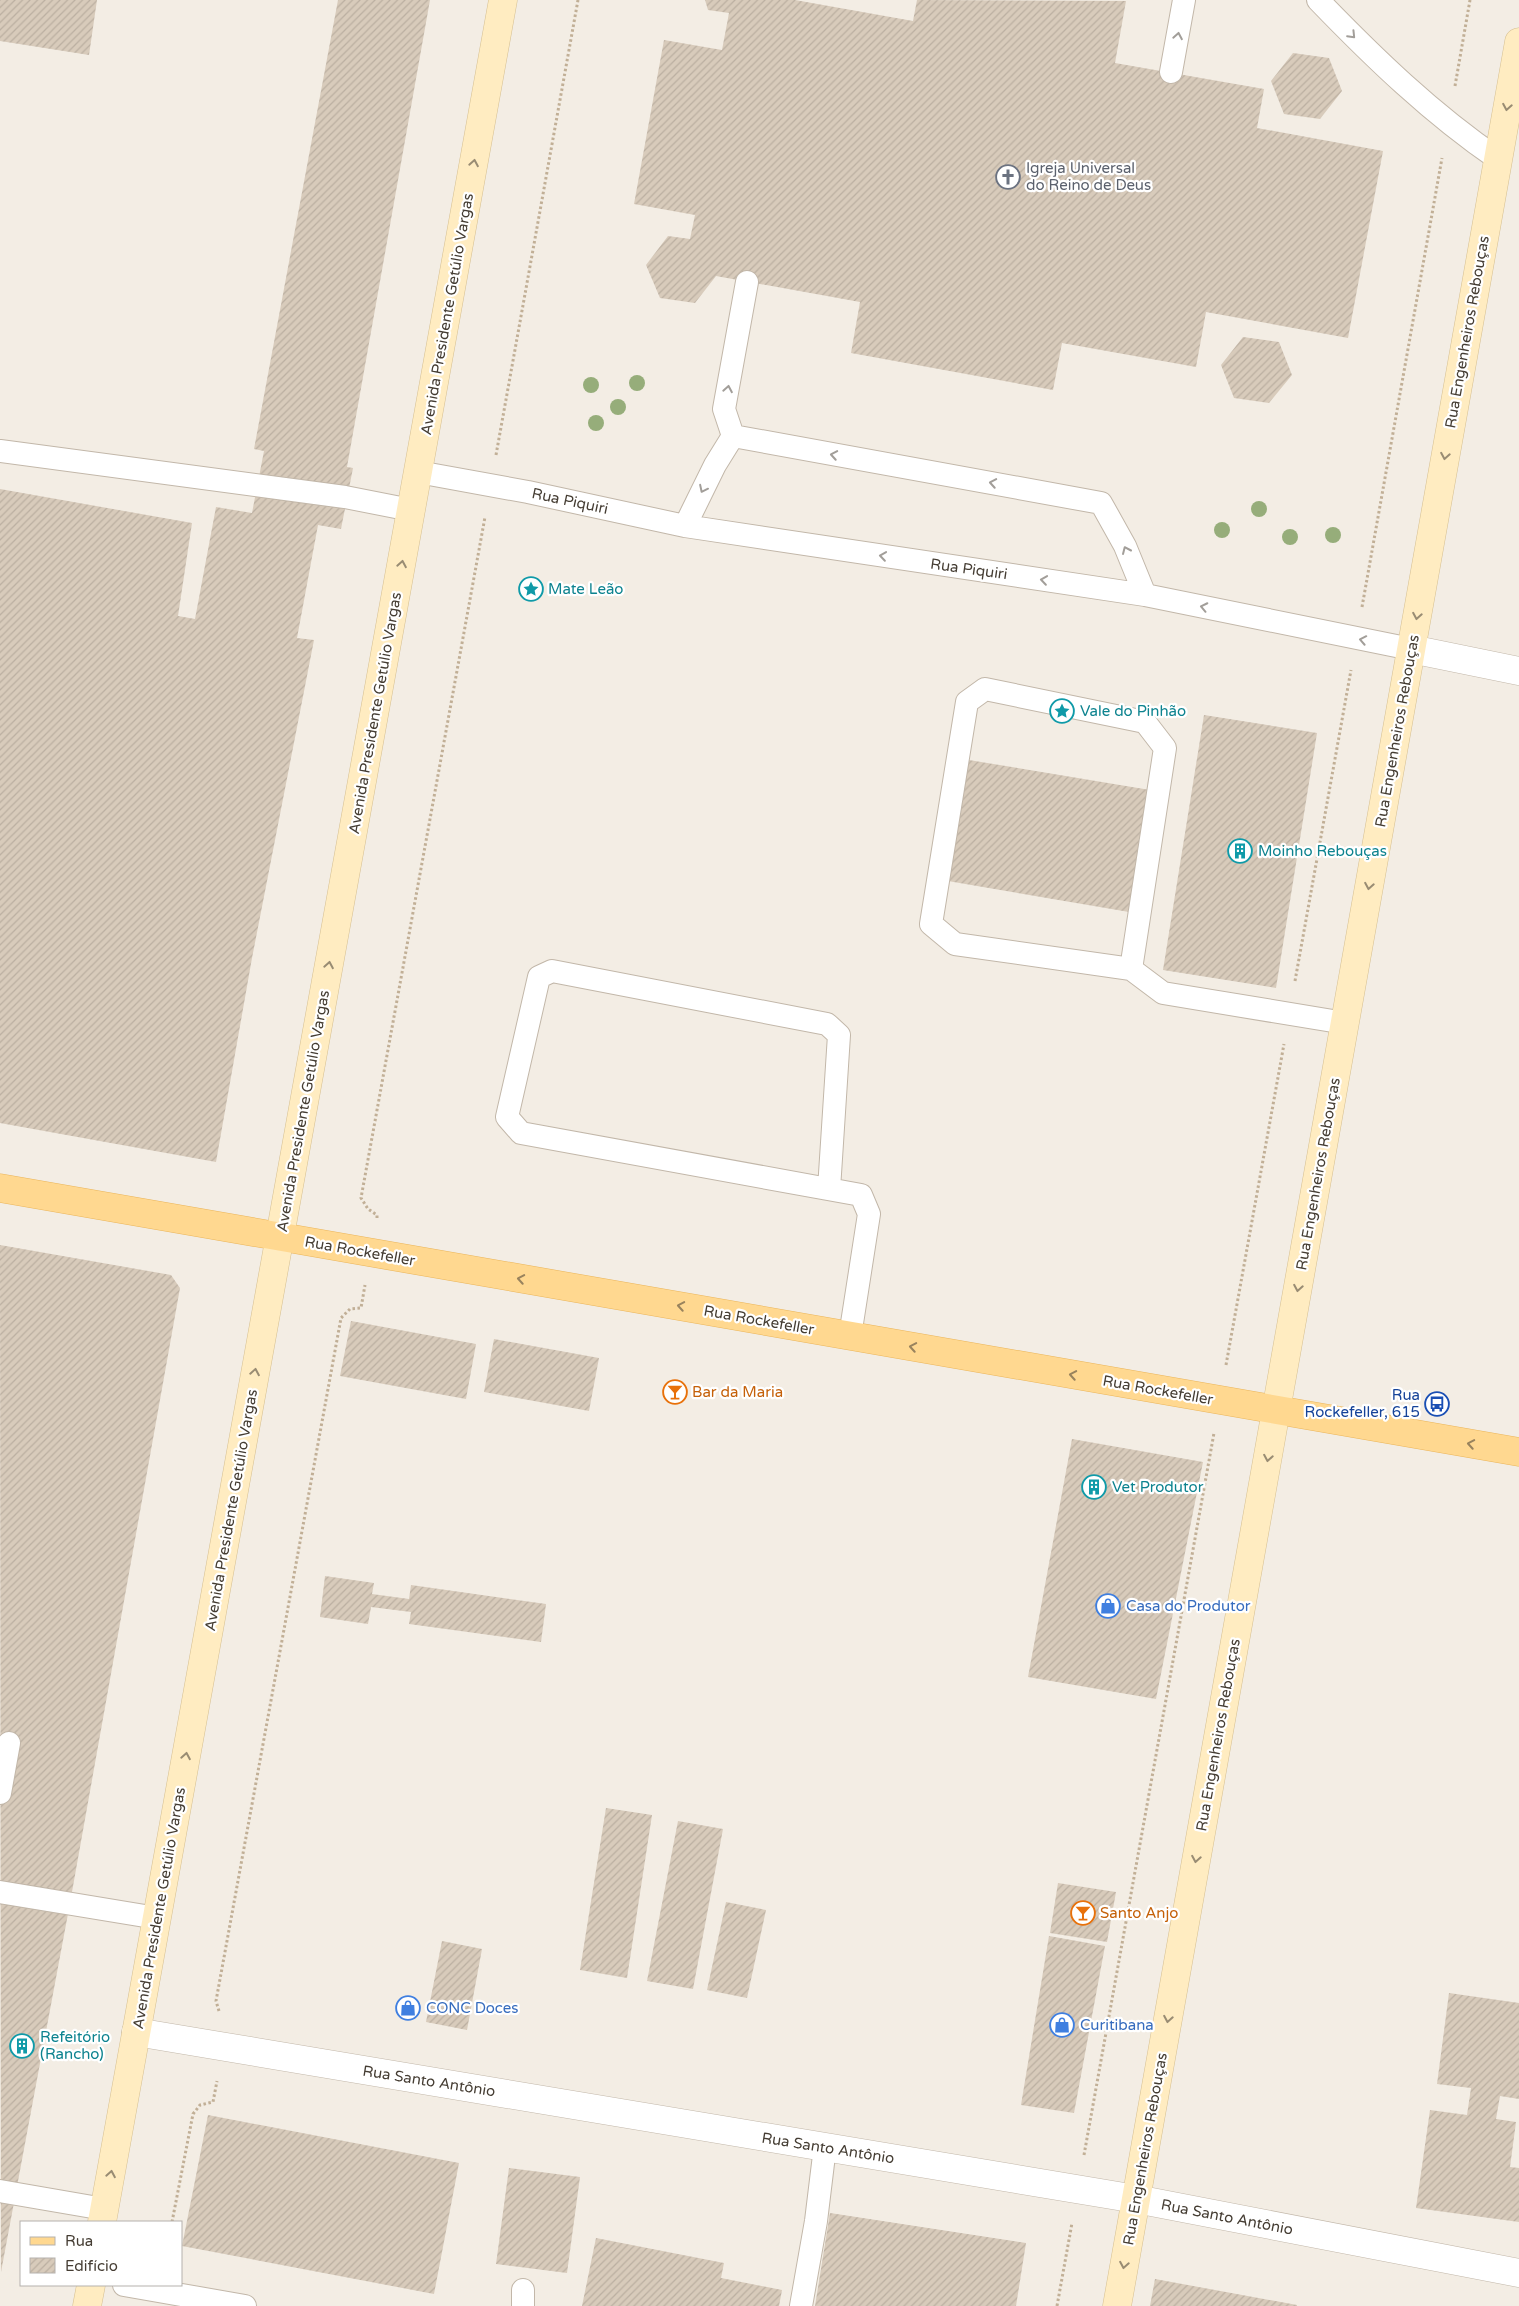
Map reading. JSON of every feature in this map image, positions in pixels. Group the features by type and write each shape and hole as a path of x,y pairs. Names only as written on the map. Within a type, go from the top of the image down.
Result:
{"main road":[{"name":"Avenida Presidente Getúlio Vargas","path":"103,2216 503,0"},
{"name":"Rua Engenheiros Rebouças","path":"1117,2306 1519,42"},
{"name":"Rua Rockefeller","path":"0,1188 1519,1452"},
{"path":"87,2306 91,2286"}],"street":[{"name":"Rua Piquiri","path":"1411,649 1519,671"},
{"name":"Rua Santo Antônio","path":"136,2032 1136,2199 1519,2273"}],"lane":[{"path":"1171,72 1184,0"},
{"path":"1318,0 1373,57 1464,136 1498,160"},
{"path":"733,436 724,410 747,282"},
{"path":"685,526 715,465 733,436"},
{"path":"733,436 1101,503 1125,546 1145,595"},
{"path":"0,451 345,497 411,510"},
{"name":"Rua Piquiri","path":"418,472 528,492 685,526 1145,595 1411,649"},
{"path":"1131,969 1165,748 1145,722 985,689 967,702 931,924 955,944 1131,969 1163,993 1345,1023"},
{"path":"829,1189 839,1035 827,1024 552,971 539,977 507,1117 521,1133 861,1195 869,1214 850,1336"},
{"path":"0,1793 9,1743"},
{"path":"0,1892 157,1918"},
{"path":"801,2306 816,2221 825,2147"},
{"path":"0,2191 103,2216"},
{"path":"130,2286 245,2306"}],"path":[{"path":"499,436 578,0"},
{"path":"1364,591 1470,0"},
{"path":"377,1215 368,1209 361,1198 486,509"},
{"path":"224,2015 220,2012 216,2002 341,1318 350,1309 361,1308"},
{"path":"1083,2159 1212,1445"},
{"path":"172,2221 193,2114 200,2105 213,2102"},
{"path":"1057,2306 1072,2224"}],"building":[{"path":"0,0 97,0 89,55 0,41"},
{"path":"338,0 430,0 347,467 353,468 341,529 318,525 297,638 314,640 252,958 216,1162 0,1123 0,489 192,523 178,616 195,619 216,507 252,513 264,451 254,449"},
{"name":"Igreja Universal do Reino de Deus","path":"705,0 795,0 913,21 917,0 1126,1 1115,63 1264,89 1257,128 1383,151 1348,338 1206,312 1196,367 1062,343 1053,390 851,353 860,302 716,276 695,303 660,298 646,265 668,236 690,239 695,215 634,204 664,40 722,50 729,13 708,10"},
{"path":"1293,53 1329,58 1342,91 1320,119 1284,114 1271,81"},
{"path":"1243,337 1279,342 1292,375 1269,403 1234,398 1221,365"},
{"name":"Moinho Rebouças","path":"1204,715 1317,733 1276,988 1163,970"},
{"path":"963,759 1150,790 1129,912 942,880"},
{"path":"0,1245 171,1275 180,1288 70,1903 1,2272"},
{"path":"351,1321 476,1344 466,1399 340,1376"},
{"path":"494,1339 599,1358 589,1411 484,1392"},
{"name":"Casa do Produtor","path":"1072,1439 1203,1462 1156,1699 1028,1677"},
{"path":"325,1576 374,1583 372,1594 409,1599 411,1585 546,1604 541,1642 409,1624 411,1612 371,1607 368,1624 320,1617"},
{"path":"606,1808 652,1815 627,1978 580,1970"},
{"path":"678,1821 723,1829 693,1989 647,1981"},
{"name":"Santo Anjo","path":"1058,1883 1116,1892 1107,1942 1050,1933"},
{"path":"726,1902 766,1910 747,1998 707,1990"},
{"name":"Curitibana","path":"1049,1936 1105,1946 1074,2113 1021,2105"},
{"path":"442,1941 482,1949 467,2030 426,2022"},
{"path":"1449,1993 1519,2003 1519,2099 1500,2096 1496,2119 1516,2122 1510,2167 1519,2168 1519,2222 1416,2208 1430,2110 1467,2115 1471,2088 1437,2084"},
{"path":"208,2115 459,2163 434,2294 182,2246"},
{"path":"509,2168 580,2177 567,2273 496,2264"},
{"path":"830,2213 1026,2243 1016,2306 815,2306"},
{"path":"596,2238 724,2263 721,2278 782,2290 779,2306 582,2306"},
{"path":"1155,2279 1297,2305 1297,2306 1150,2306"}],"place":[{"name":"Igreja Universal do Reino de Deus","path":"1008,177"},
{"name":"Mate Leão","path":"531,589"},
{"name":"Vale do Pinhão","path":"1062,711"},
{"name":"Moinho Rebouças","path":"1240,851"},
{"name":"Bar da Maria","path":"675,1392"},
{"name":"Rua Rockefeller, 615","path":"1437,1404"},
{"name":"Vet Produtor","path":"1094,1487"},
{"name":"Casa do Produtor","path":"1108,1606"},
{"name":"Santo Anjo","path":"1083,1913"},
{"name":"CONC Doces","path":"408,2008"},
{"name":"Curitibana","path":"1062,2025"},
{"name":"Refeitório (Rancho)","path":"22,2046"}]}
